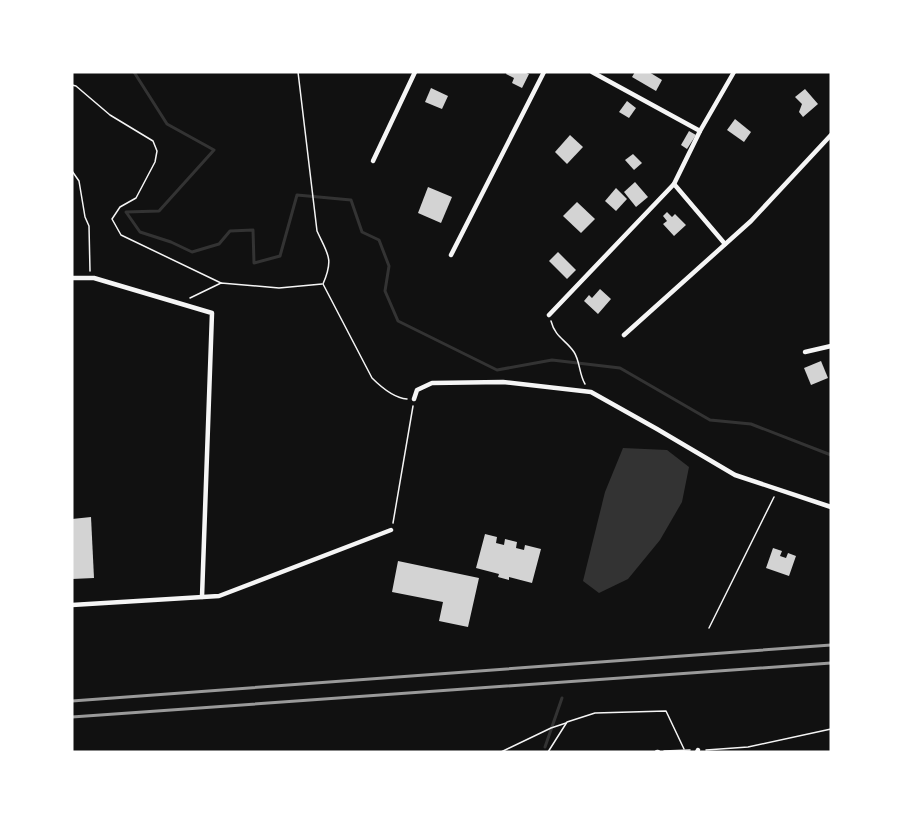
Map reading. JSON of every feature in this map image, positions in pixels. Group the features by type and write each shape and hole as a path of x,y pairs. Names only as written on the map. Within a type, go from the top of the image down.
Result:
{"street":[{"path":"372,161 415,72"},
{"path":"451,255 544,72"},
{"path":"592,72 700,131"},
{"path":"549,315 674,184 700,131 734,72"},
{"path":"624,335 751,221 831,135"},
{"path":"674,184 725,244"},
{"path":"72,278 90,278 212,313 202,597"},
{"path":"805,352 831,346"},
{"path":"414,399 417,390 432,383 503,382 591,392 735,476 831,507"},
{"path":"72,605 219,596 392,530"}],"path":[{"path":"298,72 317,231 328,254 330,266 323,284 372,378 382,388 401,399 414,399 392,530"},
{"path":"72,85 110,115 153,141 157,151 155,162 136,198 120,207 112,219 121,235 221,283 279,288 323,284"},
{"path":"72,171 80,181 85,217 89,226 90,278"},
{"path":"179,303 221,283"},
{"path":"549,315 553,331 574,353 581,376"},
{"path":"709,628 777,489"},
{"path":"501,752 552,728 594,713 666,711 684,749"},
{"path":"548,752 567,722"},
{"path":"657,752 748,747 831,729"}],"shaded area":[{"path":"623,448 667,450 689,467 682,502 660,540 628,579 599,593 583,581 605,492"}],"building":[{"path":"507,72 529,74 522,88 512,83 514,78 506,74"},
{"path":"635,72 649,72 662,80 656,91 632,77"},
{"path":"431,88 448,96 442,109 425,102"},
{"path":"805,89 818,104 803,117 799,112 802,104 795,97"},
{"path":"627,101 636,108 629,118 619,112"},
{"path":"735,119 751,132 744,142 727,130"},
{"path":"689,131 696,135 687,149 681,145"},
{"path":"570,135 583,147 567,164 555,152"},
{"path":"633,154 642,163 634,170 625,160"},
{"path":"635,182 648,197 636,207 624,192"},
{"path":"428,187 452,197 441,223 418,213"},
{"path":"616,188 627,199 616,211 605,201"},
{"path":"577,202 595,219 581,233 563,216"},
{"path":"667,212 672,217 675,214 686,225 674,236 663,224 667,221 663,216"},
{"path":"558,252 576,270 567,279 549,261"},
{"path":"600,289 611,299 598,314 584,301 589,295 592,298"},
{"path":"821,361 828,378 811,385 804,368"},
{"path":"91,517 94,578 72,579 72,519"},
{"path":"485,534 497,537 496,543 504,545 505,539 517,542 516,548 524,550 525,545 541,549 532,583 509,577 509,580 498,577 499,574 476,568"},
{"path":"773,548 782,551 780,556 786,558 788,553 796,556 789,576 766,568"},
{"path":"398,561 479,578 468,627 439,621 443,602 392,592"}],"waterway":[{"path":"134,72 167,124 214,150 159,211 126,212 140,232 192,252 219,244 230,231 253,230 254,263 280,256 297,195 351,200 362,232 379,240 389,266 385,291 398,321 497,370 552,360 620,368 710,420 751,424 831,455"},
{"path":"545,747 562,698"}],"railway":[{"path":"72,701 831,645"},
{"path":"72,717 831,663"}]}
